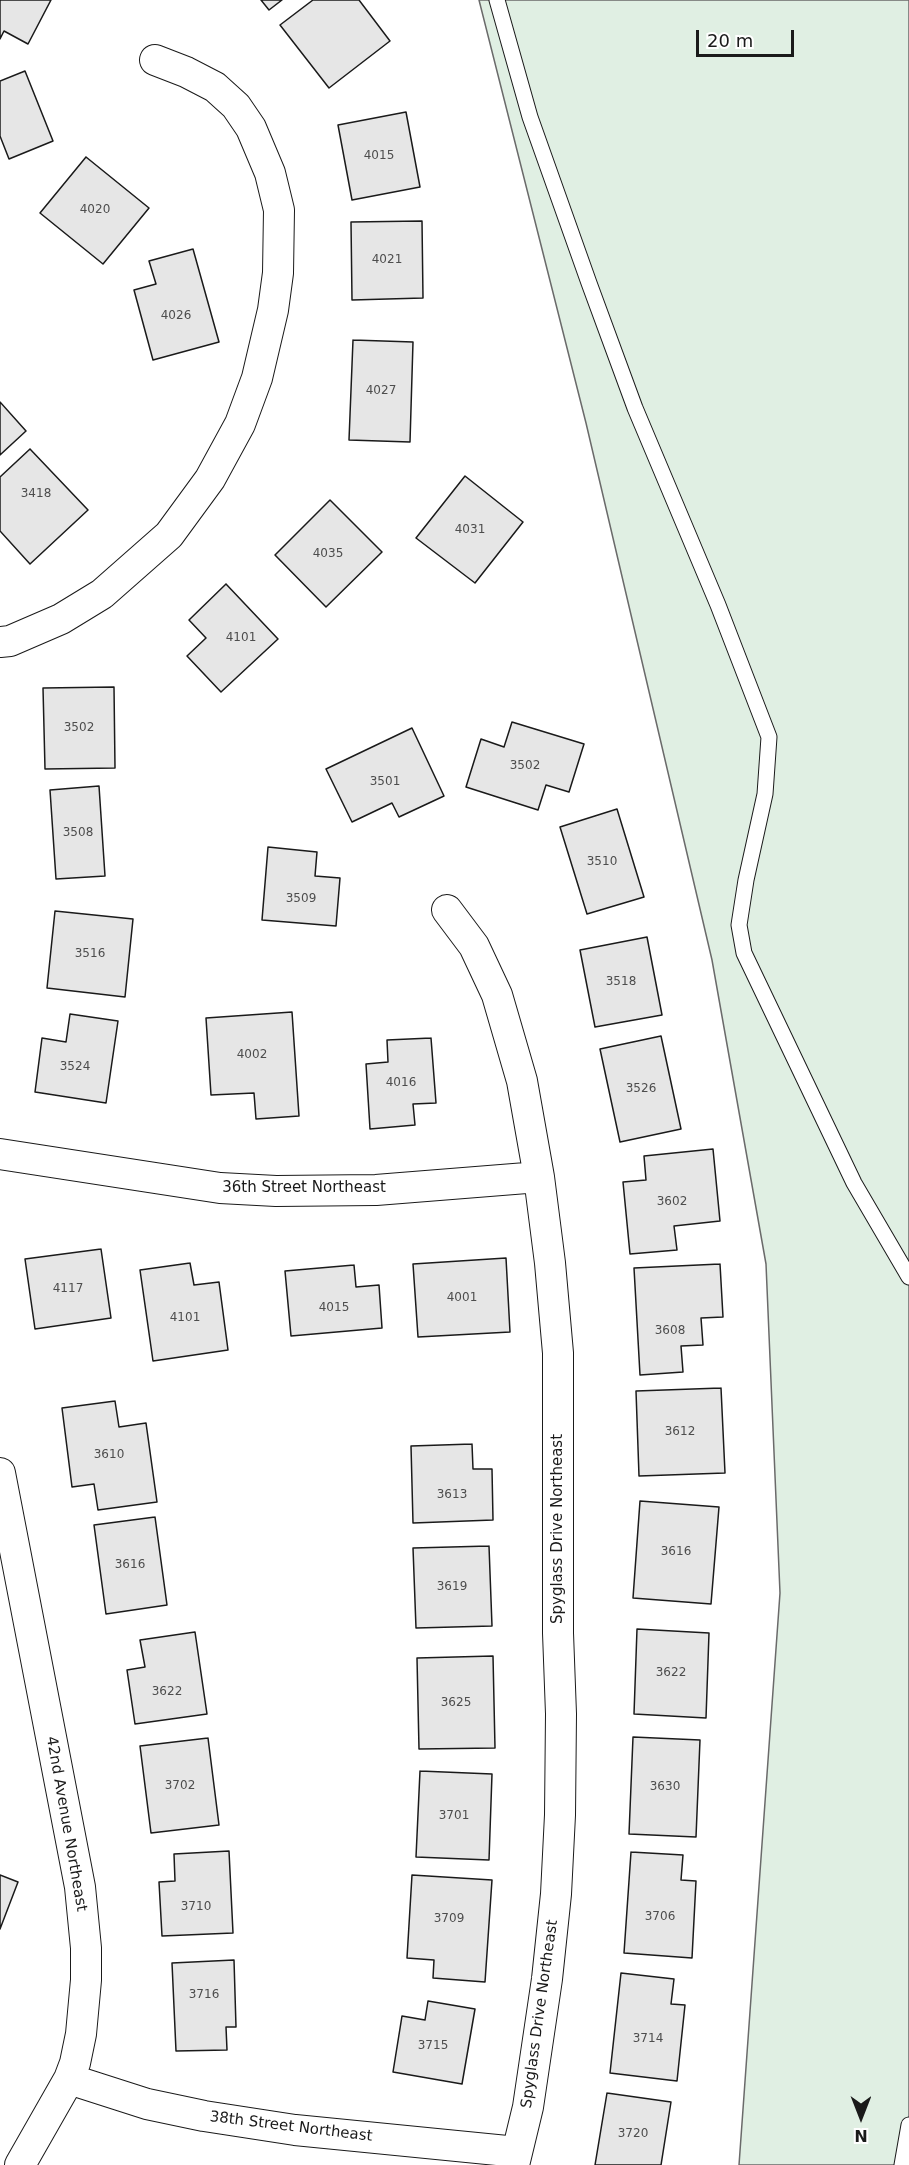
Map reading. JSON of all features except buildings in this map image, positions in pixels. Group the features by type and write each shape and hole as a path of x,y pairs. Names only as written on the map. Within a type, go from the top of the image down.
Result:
{"street":[{"path":"0,642 10,641 61,619 102,594 169,535 210,479 240,424 257,378 273,310 278,273 279,210 270,173 251,128 236,106 205,82 155,60"},
{"name":"Spyglass Drive Northeast","path":"447,910 474,946 497,995 522,1081 539,1177 558,1353 560,1815 556,1894 547,1979 528,2107 516,2159"},
{"name":"36th Street Northeast","path":"0,1154 220,1188 276,1191 376,1190 539,1177"},
{"name":"42nd Avenue Northeast","path":"0,1473 80,1887 86,1980 81,2034 75,2063 69,2079 20,2165"},
{"name":"38th Street Northeast","path":"69,2079 147,2104 204,2116 516,2159"}],"lane":[{"path":"497,0 530,117 592,293 635,408 718,605 769,737 765,794 746,880 739,925 744,953 854,1183 909,1277"},
{"path":"902,2165 909,2125"}],"green space":[{"path":"479,0 909,0 909,2165 739,2165 780,1593 766,1264 712,960 586,423"}]}
